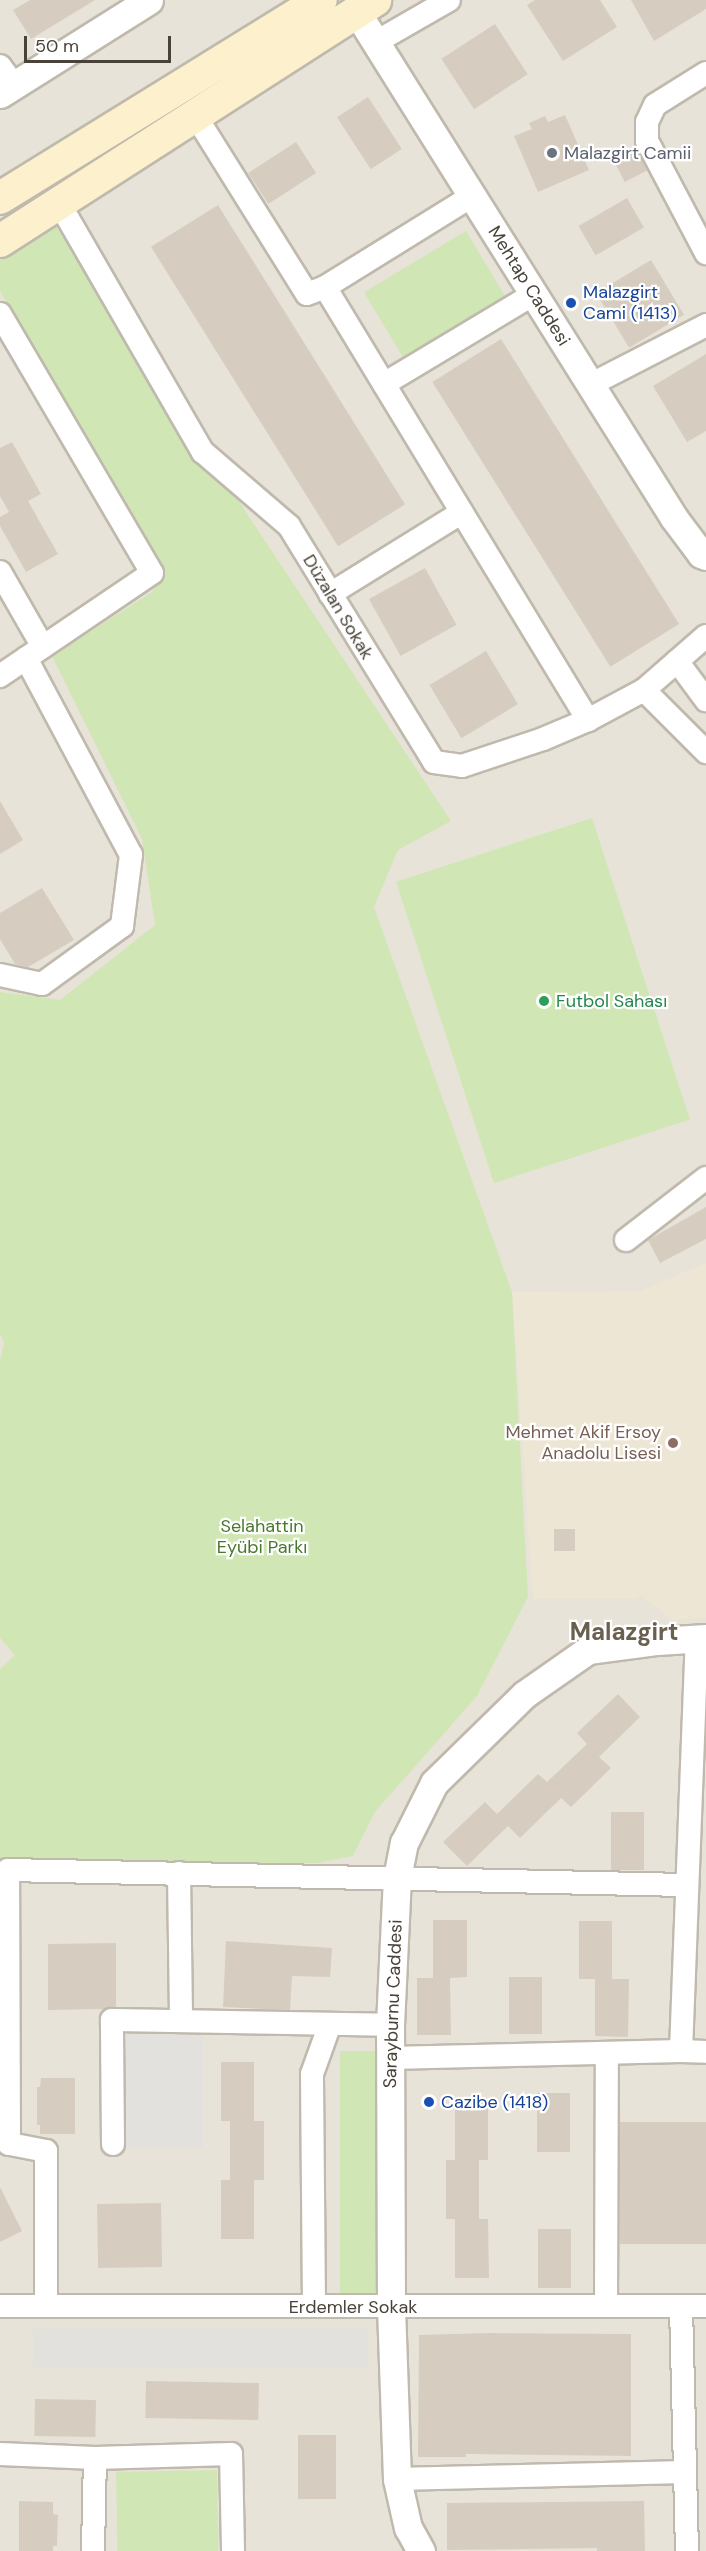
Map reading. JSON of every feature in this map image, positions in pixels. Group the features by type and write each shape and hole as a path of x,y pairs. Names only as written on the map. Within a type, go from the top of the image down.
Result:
{"main road":[{"path":"0,198 321,0"},
{"path":"0,241 195,115 360,4"}],"street":[{"path":"5,82 149,0"},
{"path":"376,42 449,0"},
{"name":"Mehtap Caddesi","path":"360,4 376,42 472,196 674,518 701,554 706,556"},
{"path":"706,73 655,105 647,122 647,141 706,253"},
{"path":"195,115 307,294 325,287 472,196"},
{"name":"Düzalan Sokak","path":"59,203 203,452 289,526 434,762 462,766 588,720 644,690 706,636"},
{"path":"325,287 588,720"},
{"path":"384,384 534,294"},
{"path":"0,314 152,573 0,676"},
{"path":"590,384 706,325"},
{"path":"330,594 462,513"},
{"path":"0,572 35,652 131,855 122,926 42,984 0,975"},
{"path":"677,661 706,700"},
{"path":"644,690 706,752"},
{"path":"626,1240 706,1178"},
{"path":"681,2051 687,1885 701,1638"},
{"name":"Sarayburnu Caddesi","path":"421,2551 408,2528 397,2479 391,2307 390,2025 397,1878 404,1843 434,1783 525,1694 588,1650 701,1638"},
{"path":"46,2306 46,2151 5,2144 8,1870 687,1885"},
{"path":"179,1873 181,2021"},
{"path":"113,2144 112,2020 390,2025"},
{"path":"314,2306 312,2074 330,2024"},
{"path":"390,2058 706,2052"},
{"path":"606,2053 606,2306"},
{"name":"Erdemler Sokak","path":"0,2306 706,2306"},
{"path":"681,2306 687,2551"},
{"path":"0,2454 95,2458 231,2454 233,2551"},
{"path":"93,2551 95,2458"},
{"path":"397,2479 685,2472"}],"shaded area":[{"path":"0,0 706,0 706,2551 0,2551"},
{"path":"706,1263 706,1618 671,1620 641,1595 635,1599 533,1599 512,1292 641,1291"},
{"path":"122,2033 203,2033 203,2148 122,2148"},
{"path":"33,2329 368,2329 368,2367 33,2367"}],"green space":[{"name":"Selahattin Eyübi Parkı","path":"54,223 451,821 398,850 374,907 512,1292 528,1597 477,1696 375,1812 353,1856 317,1863 0,1862 0,1669 15,1655 0,1638 0,1361 4,1342 0,1334 0,992 60,1000 155,925 142,839 52,656 152,592 163,573 0,291 0,257"},
{"path":"466,231 507,299 405,360 364,292"},
{"name":"Futbol Sahası","path":"592,818 690,1119 494,1183 396,882"},
{"path":"340,2051 377,2051 377,2294 340,2294"},
{"path":"217,2470 218,2551 117,2551 116,2472"}],"building":[{"path":"30,0 95,0 31,39 13,10"},
{"path":"535,0 600,0 617,27 563,61 527,5"},
{"path":"631,0 706,0 706,9 654,41"},
{"path":"495,24 528,74 474,109 441,59"},
{"path":"368,97 402,149 371,169 337,117"},
{"name":"Malazgirt Camii","path":"565,115 589,170 538,192 514,136 532,129 529,123 545,116 548,122"},
{"path":"296,142 316,173 268,204 248,173"},
{"path":"637,151 647,171 625,182 615,162"},
{"path":"627,198 644,227 596,255 579,226"},
{"path":"218,205 405,504 338,546 151,247"},
{"path":"651,260 684,315 629,348 596,293"},
{"path":"501,339 679,624 610,667 432,382"},
{"path":"706,354 706,431 687,442 653,386"},
{"path":"12,442 41,494 28,501 58,554 26,572 0,526 0,517 9,512 0,496 0,448"},
{"path":"425,568 457,625 401,656 369,599"},
{"path":"486,651 518,704 461,738 429,685"},
{"path":"0,801 23,840 0,854"},
{"path":"42,888 74,940 28,967 15,964 0,939 0,913"},
{"path":"706,1207 706,1239 660,1263 648,1240"},
{"path":"554,1529 575,1529 575,1551 554,1551"},
{"path":"618,1694 640,1717 599,1757 611,1768 571,1807 561,1798 520,1838 508,1826 467,1866 443,1842 485,1802 497,1814 538,1774 547,1782 587,1744 577,1733"},
{"path":"611,1812 644,1812 644,1870 611,1870"},
{"path":"433,1920 467,1920 467,1977 450,1978 451,2035 417,2035 417,1978 433,1978"},
{"path":"579,1921 612,1921 612,1979 629,1979 628,2037 595,2036 595,1979 579,1979"},
{"path":"226,1941 332,1948 330,1977 292,1976 290,2010 223,2007"},
{"path":"116,1943 116,2007 48,2010 48,1944"},
{"path":"509,1977 542,1977 542,2034 509,2034"},
{"path":"221,2062 254,2062 254,2121 264,2121 264,2180 254,2180 254,2239 221,2239 221,2180 230,2180 230,2121 221,2121"},
{"path":"41,2078 75,2078 75,2134 40,2134 40,2125 37,2125 37,2087 40,2087"},
{"path":"537,2093 570,2093 570,2152 537,2152"},
{"path":"488,2100 488,2160 479,2160 479,2219 488,2219 489,2278 455,2278 455,2219 446,2219 446,2160 455,2160 455,2101"},
{"path":"620,2122 706,2122 706,2244 620,2244"},
{"path":"0,2187 22,2231 0,2242"},
{"path":"161,2203 162,2267 98,2268 97,2204"},
{"path":"538,2229 571,2229 571,2288 538,2288"},
{"path":"631,2334 631,2456 466,2454 466,2457 418,2457 419,2335"},
{"path":"146,2381 259,2383 258,2420 145,2418"},
{"path":"35,2399 96,2400 95,2437 34,2436"},
{"path":"298,2435 336,2435 336,2499 298,2499"},
{"path":"19,2501 53,2502 53,2514 58,2515 57,2546 53,2546 53,2551 19,2551"},
{"path":"644,2501 645,2551 597,2551 597,2548 447,2550 447,2503"}],"place":[{"name":"Malazgirt Camii","path":"552,153"},
{"name":"Malazgirt Cami (1413)","path":"571,303"},
{"name":"Futbol Sahası","path":"544,1001"},
{"name":"Mehmet Akif Ersoy Anadolu Lisesi","path":"673,1443"},
{"name":"Cazibe (1418)","path":"429,2102"}],"district":[{"name":"Malazgirt","path":"624,1632"}]}
